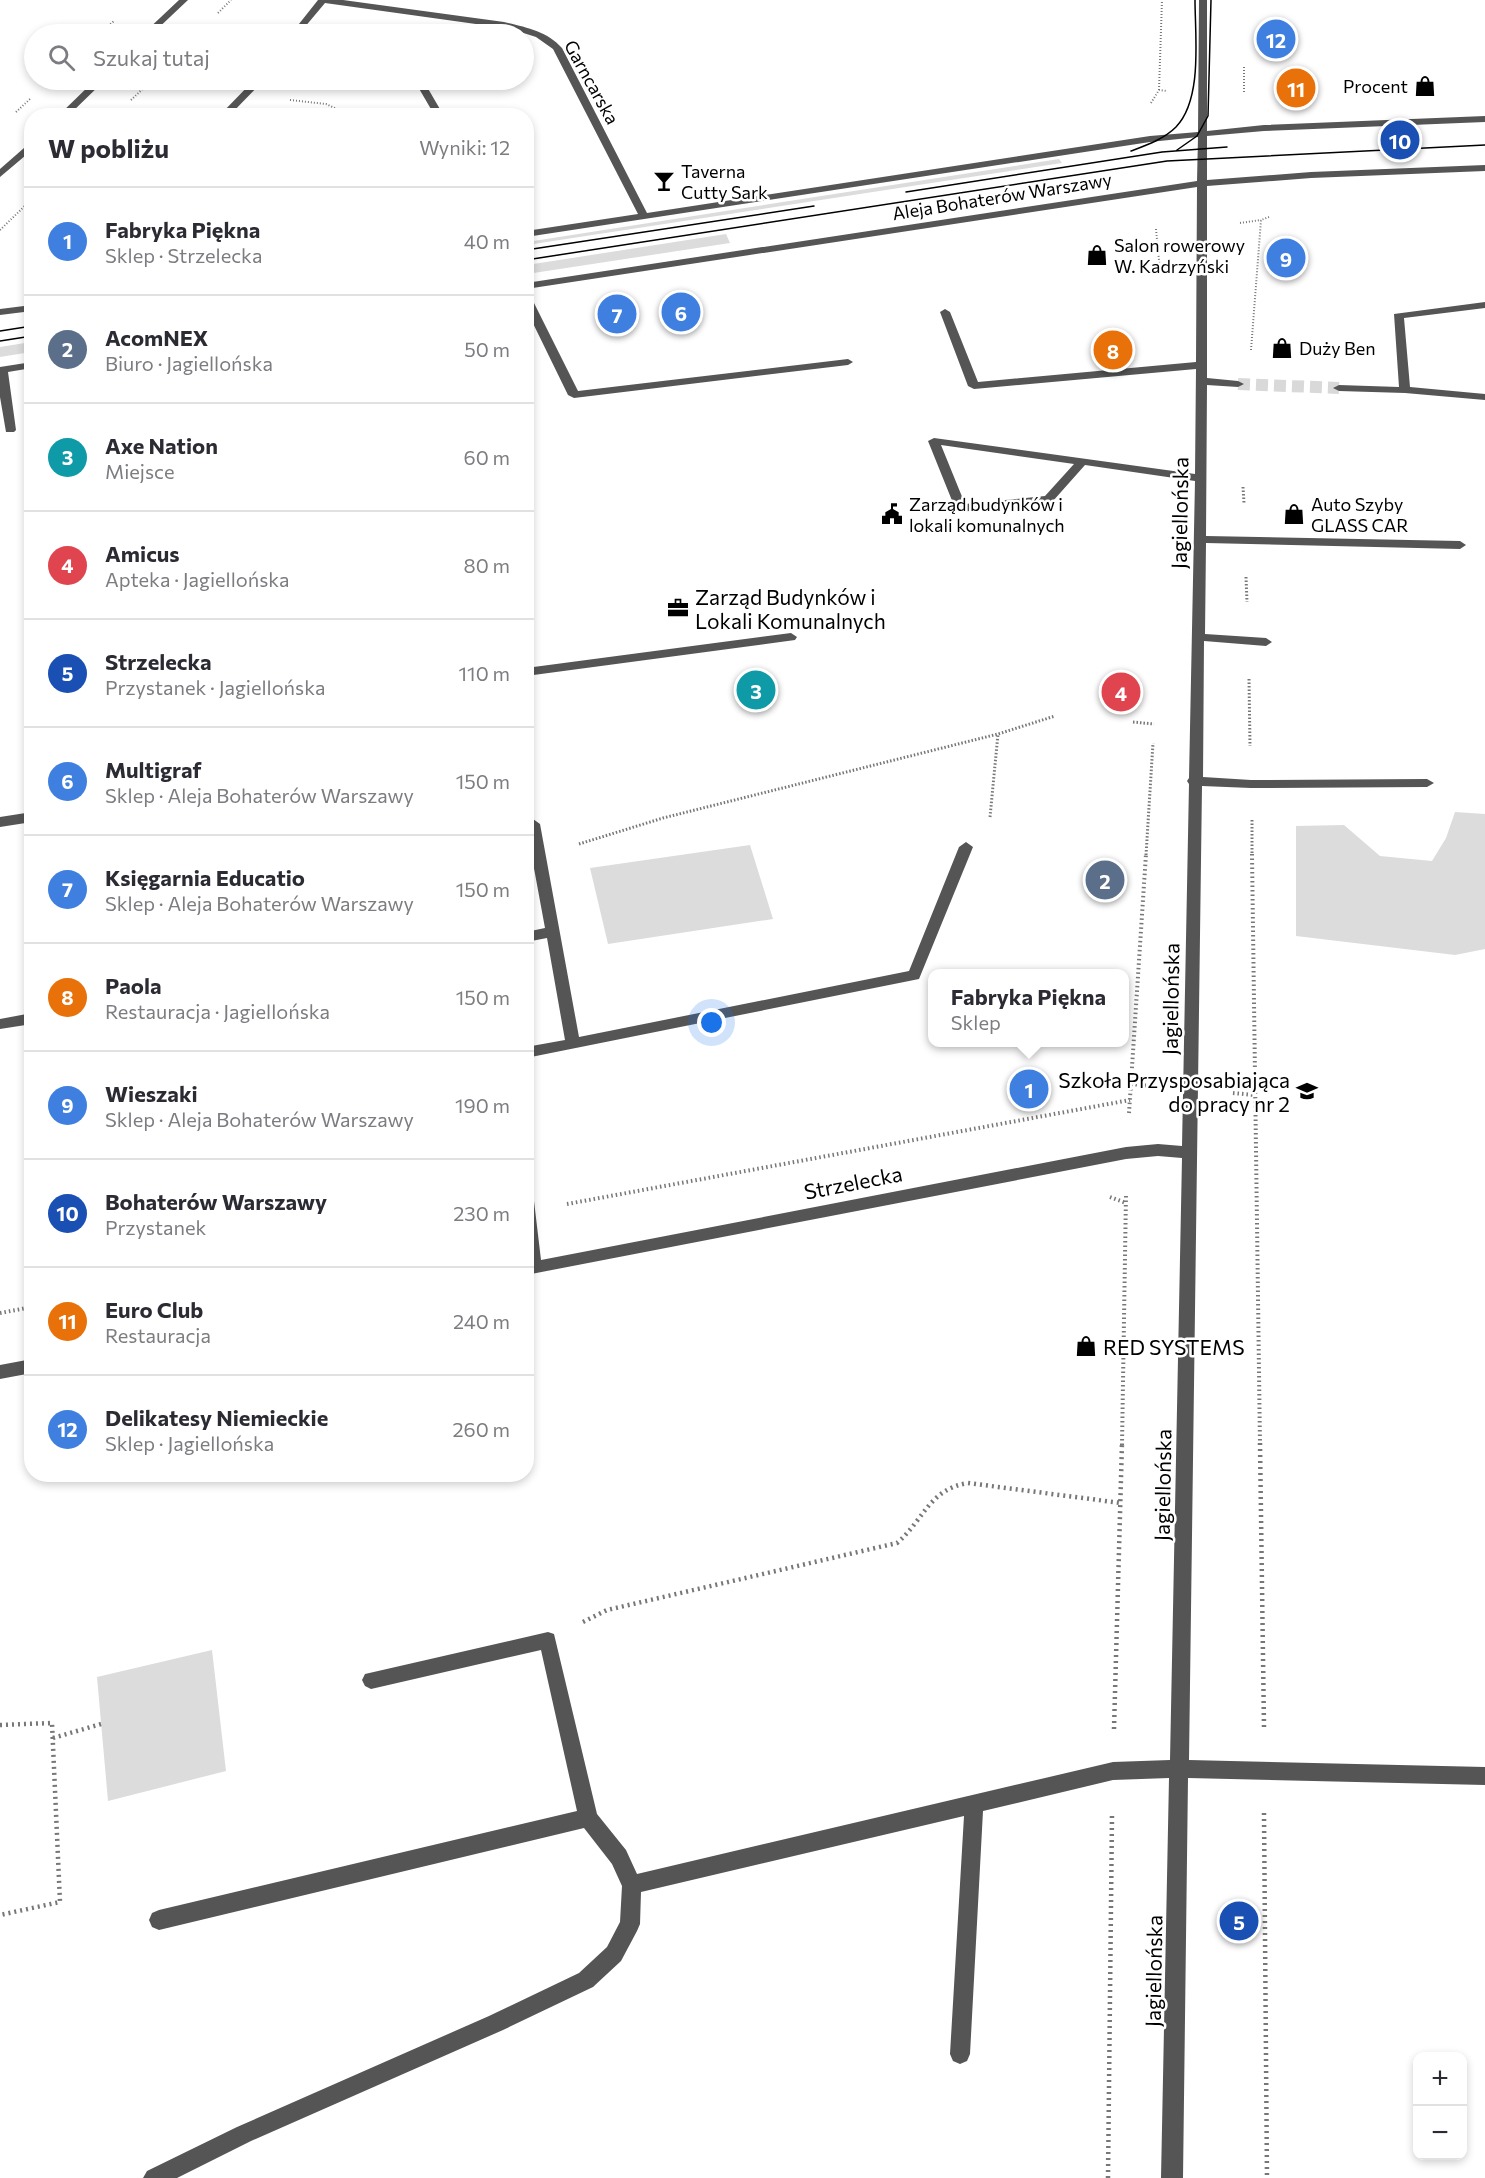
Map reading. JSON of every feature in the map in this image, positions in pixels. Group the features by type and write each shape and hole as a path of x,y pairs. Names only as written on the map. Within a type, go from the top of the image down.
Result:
{"street":[{"path":"158,24 184,0"},
{"path":"304,24 324,0"},
{"name":"Garncarska","path":"324,0 497,24"},
{"name":"Jagiellońska","path":"1172,2178 1194,781 1201,478 1203,0"},
{"name":"Garncarska","path":"534,33 546,38 557,48 644,216"},
{"path":"70,108 89,90"},
{"path":"232,108 250,90"},
{"path":"425,90 435,108"},
{"name":"Aleja Bohaterów Warszawy","path":"534,233 1052,153 1201,134 1290,127 1485,119"},
{"path":"0,174 24,152"},
{"name":"Aleja Bohaterów Warszawy","path":"534,285 1203,183 1302,175 1485,168"},
{"path":"1405,390 1398,316 1485,305"},
{"path":"0,312 24,309"},
{"path":"945,312 974,386 1201,373 1238,384"},
{"path":"534,314 574,396 848,362"},
{"path":"10,430 1,370 24,366"},
{"path":"1339,388 1405,390 1485,397"},
{"path":"1082,462 1048,499 961,508 934,441 1201,478"},
{"path":"1200,539 1460,545"},
{"path":"534,671 791,637"},
{"path":"1197,637 1266,642"},
{"path":"1194,781 1251,784 1427,783"},
{"path":"0,822 24,818"},
{"path":"534,835 573,1044"},
{"path":"534,1051 914,975 966,847"},
{"path":"534,935 552,932"},
{"path":"0,1024 24,1020"},
{"name":"Strzelecka","path":"534,1267 1126,1153 1158,1150 1188,1153"},
{"path":"0,1372 24,1368"},
{"path":"154,2178 244,2134 485,2028 586,1980 614,1954 630,1924 632,1885 619,1857 588,1818 548,1640 371,1680"},
{"path":"632,1885 1113,1771 1178,1769 1485,1776"},
{"path":"960,2054 974,1804"},
{"path":"159,1920 588,1818"}],"path":[{"path":"1159,90 1162,0"},
{"path":"9,119 34,95"},
{"path":"0,230 24,207"},
{"path":"1237,223 1261,220 1271,216"},
{"path":"1238,384 1252,348 1261,220"},
{"path":"1243,480 1251,784 1254,1095 1261,1390 1267,2178"},
{"path":"538,857 663,818 998,734 1055,716"},
{"path":"1133,722 1154,724"},
{"path":"966,847 989,823 998,734"},
{"path":"1131,1084 1149,1086"},
{"path":"1233,1093 1254,1095"},
{"path":"534,1205 1130,1100"},
{"path":"1108,2178 1113,1771 1122,1503 1126,1190"},
{"path":"0,1313 24,1308"},
{"path":"548,1640 607,1610 897,1543 907,1536 937,1496 950,1487 968,1483 1122,1503"},
{"path":"0,1725 52,1723 60,1902 0,1915"},
{"path":"53,1738 101,1724"}],"shaded area":[{"path":"1059,159 1062,163 534,244 534,241"},
{"path":"726,234 730,243 534,273 534,264"},
{"path":"24,343 24,353 0,357 0,347"},
{"path":"1455,812 1485,814 1485,949 1455,955 1296,936 1296,826 1344,825 1380,856 1432,861 1446,838"},
{"path":"750,845 773,919 608,944 590,868"},
{"path":"212,1650 226,1771 108,1801 97,1677"}],"tunnel":[{"path":"1238,384 1339,388"}],"tram line":[{"path":"1131,151 1166,135 1185,115 1194,84 1196,66 1195,0"},
{"path":"1177,150 1197,136 1208,116 1211,0"},
{"path":"534,259 1167,161 1485,145"},
{"path":"906,192 1162,152 1227,147"},
{"path":"534,249 814,206"},
{"path":"0,331 24,327"},
{"path":"0,341 24,337"}],"place":[{"name":"Delikatesy Niemieckie","path":"1276,39"},
{"name":"Procent","path":"1425,86"},
{"name":"Euro Club","path":"1296,88"},
{"name":"Bohaterów Warszawy","path":"1400,140"},
{"name":"Taverna Cutty Sark","path":"664,181"},
{"name":"Salon rowerowy W. Kadrzyński","path":"1097,255"},
{"name":"Wieszaki","path":"1286,258"},
{"name":"Multigraf","path":"681,312"},
{"name":"Księgarnia Educatio","path":"617,314"},
{"name":"Duży Ben","path":"1282,348"},
{"name":"Paola","path":"1113,350"},
{"name":"Zarząd budynków i lokali komunalnych","path":"892,514"},
{"name":"Auto Szyby GLASS CAR","path":"1294,514"},
{"name":"Zarząd Budynków i Lokali Komunalnych","path":"678,608"},
{"name":"Axe Nation","path":"756,690"},
{"name":"Amicus","path":"1121,692"},
{"name":"AcomNEX","path":"1105,880"},
{"name":"Fabryka Piękna","path":"1029,1089"},
{"name":"Szkoła Przysposabiająca do pracy nr 2","path":"1307,1091"},
{"name":"RED SYSTEMS","path":"1086,1346"},
{"name":"Strzelecka","path":"1239,1921"}]}
